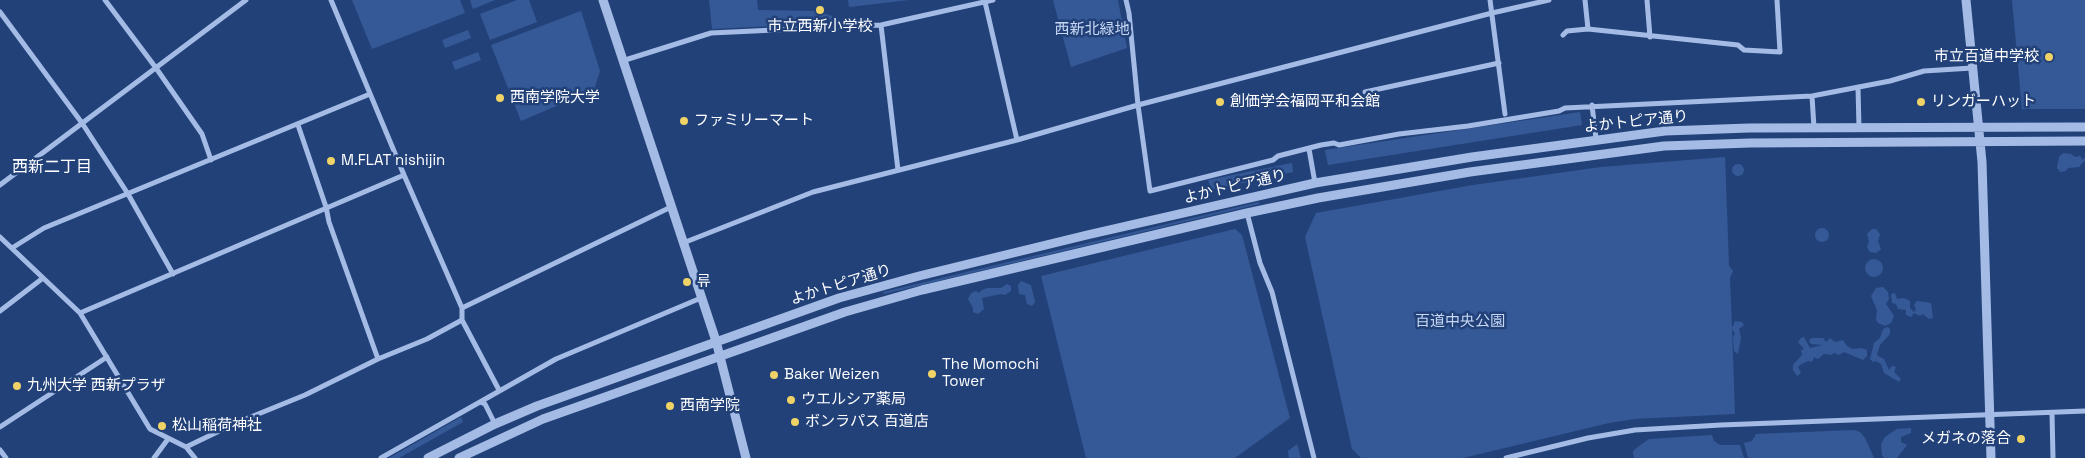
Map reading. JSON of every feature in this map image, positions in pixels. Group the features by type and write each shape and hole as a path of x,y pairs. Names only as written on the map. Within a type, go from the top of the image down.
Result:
{"street":[{"path":"105,0 202,134 211,160"},
{"path":"0,185 246,0"},
{"path":"331,0 462,308 462,320 499,390"},
{"path":"603,0 716,341 746,458"},
{"path":"622,61 711,32 881,26 993,0"},
{"path":"1126,0 1150,191 1334,143 1339,145 1348,144 1399,134 1468,126 1542,113 1546,114 1566,108 1592,105 1812,96 1890,81 1924,71 1972,68"},
{"path":"1490,0 1505,114"},
{"path":"683,244 813,192 1017,140 1138,104 1548,0"},
{"path":"1585,0 1588,29"},
{"path":"1646,0 1650,37"},
{"path":"1563,35 1567,31 1588,29 1738,45 1744,50 1780,52 1777,0"},
{"path":"1966,0 1980,141 1991,458"},
{"path":"985,2 1017,140"},
{"path":"0,12 82,123 128,194 172,274"},
{"path":"881,26 898,170"},
{"path":"1365,92 1499,63"},
{"path":"1858,87 1859,128"},
{"path":"12,248 44,228 370,94"},
{"path":"1812,96 1814,128"},
{"path":"1592,105 1596,139"},
{"path":"298,125 326,207 329,222 378,359"},
{"name":"よかトピア通り","path":"428,458 495,424 537,406 839,298 919,276 1218,204 1316,183 1472,157 1665,131 1814,128 2085,127"},
{"name":"よかトピア通り","path":"459,458 543,419 845,312 922,290 1247,213 1380,187 1470,172 1664,146 1750,143 2085,141"},
{"path":"1309,149 1316,183"},
{"path":"80,313 404,174"},
{"path":"462,308 671,207"},
{"path":"1247,213 1260,263 1272,292 1314,458"},
{"path":"0,237 80,313 150,429 186,448 194,458"},
{"path":"0,310 43,278"},
{"path":"381,458 556,359 702,298"},
{"path":"186,448 236,423 306,394 462,320"},
{"path":"0,427 107,357"},
{"path":"480,402 485,404 495,424"},
{"path":"1506,458 1588,438 1635,430 2085,411"},
{"path":"2052,413 2053,458"},
{"path":"154,458 168,439"},
{"path":"0,450 6,458"}],"green space":[{"path":"352,0 460,0 465,13 372,49"},
{"path":"470,0 495,0 473,9"},
{"path":"517,0 529,0 537,22 490,40 480,14"},
{"path":"709,0 757,0 758,10 816,11 832,16 831,23 712,29"},
{"path":"848,0 909,0 849,7"},
{"name":"西新北緑地","path":"1053,0 1118,0 1127,48 1071,67"},
{"name":"市立百道中学校","path":"2012,0 2085,0 2085,109 2022,109"},
{"path":"581,11 600,71 594,90 521,121 491,45"},
{"path":"468,30 471,38 445,48 442,40"},
{"path":"478,52 481,60 455,70 452,62"},
{"path":"1580,112 1582,125 1328,165 1325,150"},
{"path":"2063,153 2071,154 2075,157 2080,156 2083,160 2085,157 2085,162 2079,167 2068,168 2066,171 2060,172 2057,168 2059,157"},
{"name":"百道中央公園","path":"1725,157 1729,266 1733,271 1730,278 1732,328 1735,321 1742,322 1744,325 1739,329 1741,338 1738,354 1734,351 1733,337 1735,334 1732,329 1735,414 1635,419 1609,423 1463,458 1361,458 1352,449 1305,237 1316,213 1473,185 1601,167"},
{"path":"1292,163 1293,172 1211,190 1208,180"},
{"path":"1740,164 1743,165 1743,175 1736,176 1733,175 1732,168 1733,165"},
{"path":"1259,202 1259,204 884,294 883,292"},
{"path":"1822,228 1827,230 1829,235 1827,240 1822,242 1817,240 1815,235 1817,230"},
{"path":"1235,229 1242,235 1290,418 1235,458 1086,458 1041,276"},
{"path":"1872,229 1876,229 1880,234 1878,241 1881,249 1876,253 1870,252 1867,247 1869,241 1867,234"},
{"path":"1870,259 1878,259 1883,264 1881,275 1870,277 1865,272 1865,264"},
{"path":"1021,281 1031,285 1035,302 1032,306 1027,304 1025,295 1019,294 1018,285"},
{"path":"1007,284 1011,286 1011,291 1005,295 1001,294 982,298 984,309 978,314 973,312 968,299 971,293 976,291 979,293 987,288 1001,288"},
{"path":"1883,287 1888,292 1889,299 1886,304 1894,316 1891,323 1885,326 1876,320 1877,310 1871,296 1876,288"},
{"path":"1895,293 1897,299 1904,298 1910,301 1910,308 1914,312 1916,309 1914,305 1917,301 1931,303 1933,318 1929,319 1923,314 1920,316 1914,313 1911,317 1906,315 1906,310 1898,309 1896,304 1892,303 1891,294"},
{"path":"1888,327 1890,334 1880,345 1877,354 1884,359 1889,370 1892,366 1896,367 1894,372 1901,379 1899,382 1884,373 1881,364 1870,359 1874,343 1880,338 1883,329"},
{"path":"1804,337 1810,348 1823,345 1811,344 1809,341 1811,338 1823,338 1826,342 1830,338 1835,342 1843,340 1852,349 1861,348 1867,350 1867,356 1863,360 1844,352 1839,355 1834,353 1831,355 1824,354 1818,359 1814,357 1812,362 1808,361 1800,365 1798,367 1801,373 1797,376 1793,370 1793,365 1802,355 1801,350 1804,349 1798,342"},
{"path":"461,417 463,422 399,458 389,458"},
{"path":"1911,428 1911,433 1901,437 1901,442 1907,445 1897,458 1884,458 1881,444 1885,437 1897,429"},
{"path":"1854,430 1860,432 1865,438 1874,458 1748,458 1744,443 1752,441 1756,434"},
{"path":"1712,435 1714,441 1720,445 1740,445 1744,458 1634,458 1633,452 1635,449 1649,439"},
{"path":"1297,444 1301,458 1289,458 1288,451"}],"place":[{"name":"市立西新小学校","path":"820,10"},
{"name":"市立百道中学校","path":"2049,57"},
{"name":"西南学院大学","path":"500,98"},
{"name":"創価学会福岡平和会館","path":"1220,102"},
{"name":"リンガーハット","path":"1921,102"},
{"name":"ファミリーマート","path":"684,121"},
{"name":"M.FLAT nishijin","path":"331,161"},
{"name":"류","path":"687,282"},
{"name":"The Momochi Tower","path":"932,374"},
{"name":"Baker Weizen","path":"774,375"},
{"name":"九州大学 西新プラザ","path":"17,386"},
{"name":"ウエルシア薬局","path":"791,400"},
{"name":"西南学院","path":"670,406"},
{"name":"ボンラパス 百道店","path":"795,422"},
{"name":"松山稲荷神社","path":"162,426"},
{"name":"メガネの落合","path":"2021,439"}],"district":[{"name":"西新二丁目","path":"52,168"}]}
